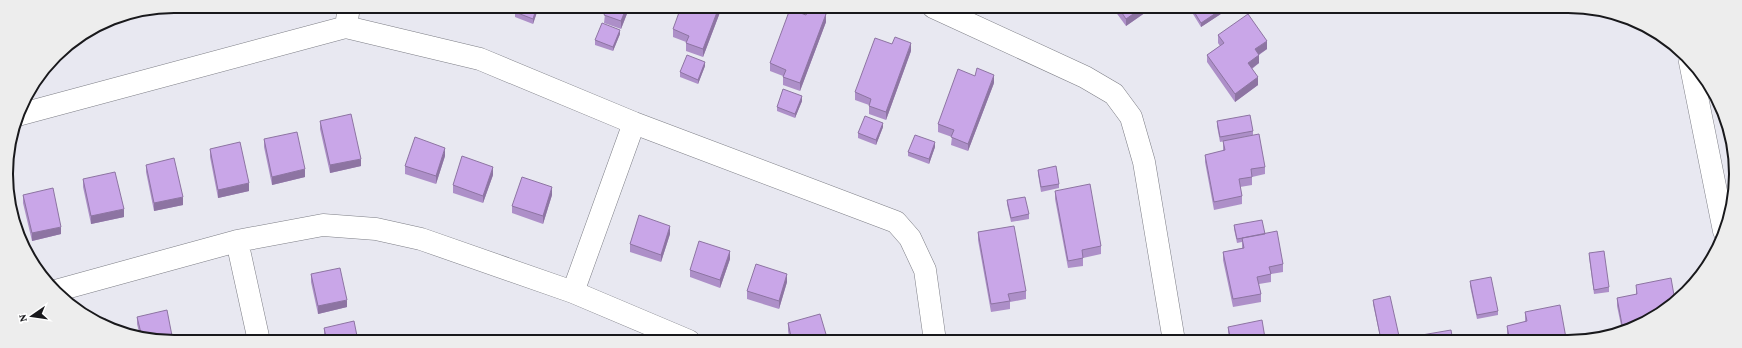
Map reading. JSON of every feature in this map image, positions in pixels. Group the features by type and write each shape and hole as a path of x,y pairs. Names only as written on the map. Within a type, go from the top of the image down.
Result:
{"street":[{"path":"946,13 1085,77 1114,94 1131,117 1144,162 1169,335"},
{"path":"25,113 347,16 480,59 634,123 896,222 910,238 925,270 934,335"},
{"path":"1692,71 1722,221"},
{"path":"573,292 634,123"},
{"path":"61,289 237,241 323,225 376,229 421,239 573,292 675,335"},
{"path":"237,241 258,335"}],"building":[{"path":"518,13 535,13 533,19"},
{"path":"605,13 624,13 621,21 604,15"},
{"path":"679,13 717,13 703,49 686,43 689,36 673,29"},
{"path":"789,13 801,13 806,15 807,13 826,14 800,83 783,77 786,70 770,63"},
{"path":"1122,13 1134,13 1126,19"},
{"path":"1195,13 1216,13 1201,23"},
{"path":"1248,14 1267,41 1255,49 1259,55 1248,63 1258,77 1235,94 1207,55 1224,43 1218,35"},
{"path":"602,23 620,30 613,47 595,40"},
{"path":"895,37 911,43 886,112 869,106 871,99 855,92 875,38 892,44"},
{"path":"687,55 705,62 698,80 680,72"},
{"path":"977,68 994,75 968,144 951,137 954,130 938,124 958,69 975,76"},
{"path":"783,89 802,96 795,114 777,107"},
{"path":"351,114 361,159 330,165 320,121"},
{"path":"1250,115 1253,131 1220,137 1217,121"},
{"path":"865,116 883,123 876,140 858,133"},
{"path":"297,132 305,169 272,177 264,139"},
{"path":"1259,134 1265,167 1251,169 1252,177 1239,179 1242,196 1214,202 1205,155 1225,150 1223,141"},
{"path":"915,135 935,142 929,159 908,152"},
{"path":"415,137 445,148 436,176 405,166"},
{"path":"240,142 249,183 218,190 210,149"},
{"path":"462,156 493,167 483,196 453,185"},
{"path":"174,158 183,197 154,203 146,165"},
{"path":"1056,166 1059,184 1041,187 1038,170"},
{"path":"115,172 124,209 91,216 83,179"},
{"path":"522,177 552,187 543,216 512,206"},
{"path":"1090,184 1101,246 1082,250 1083,258 1068,261 1055,191"},
{"path":"53,188 61,227 32,233 23,195"},
{"path":"1025,197 1029,214 1011,218 1007,200"},
{"path":"639,215 670,226 661,255 630,244"},
{"path":"1262,220 1265,234 1237,239 1234,225"},
{"path":"1014,226 1026,291 1008,294 1010,301 991,304 978,232"},
{"path":"1277,231 1283,264 1269,267 1271,274 1257,277 1261,294 1233,299 1223,252 1244,248 1242,238"},
{"path":"699,241 730,251 720,280 690,270"},
{"path":"1604,251 1609,287 1594,290 1589,253"},
{"path":"756,264 787,274 779,301 747,291"},
{"path":"340,268 347,300 318,306 311,274"},
{"path":"1491,277 1498,311 1477,315 1470,281"},
{"path":"1671,278 1674,295 1657,308 1630,323 1622,325 1617,298 1637,294 1636,285"},
{"path":"1390,296 1399,335 1380,335 1373,300"},
{"path":"1560,305 1565,335 1509,335 1507,326 1527,321 1525,312"},
{"path":"167,310 172,335 141,332 137,317"},
{"path":"820,314 826,335 791,335 788,323"},
{"path":"1262,320 1264,335 1230,335 1228,327"},
{"path":"354,321 357,335 326,335 324,328"},
{"path":"1451,330 1452,335 1422,335"}]}
